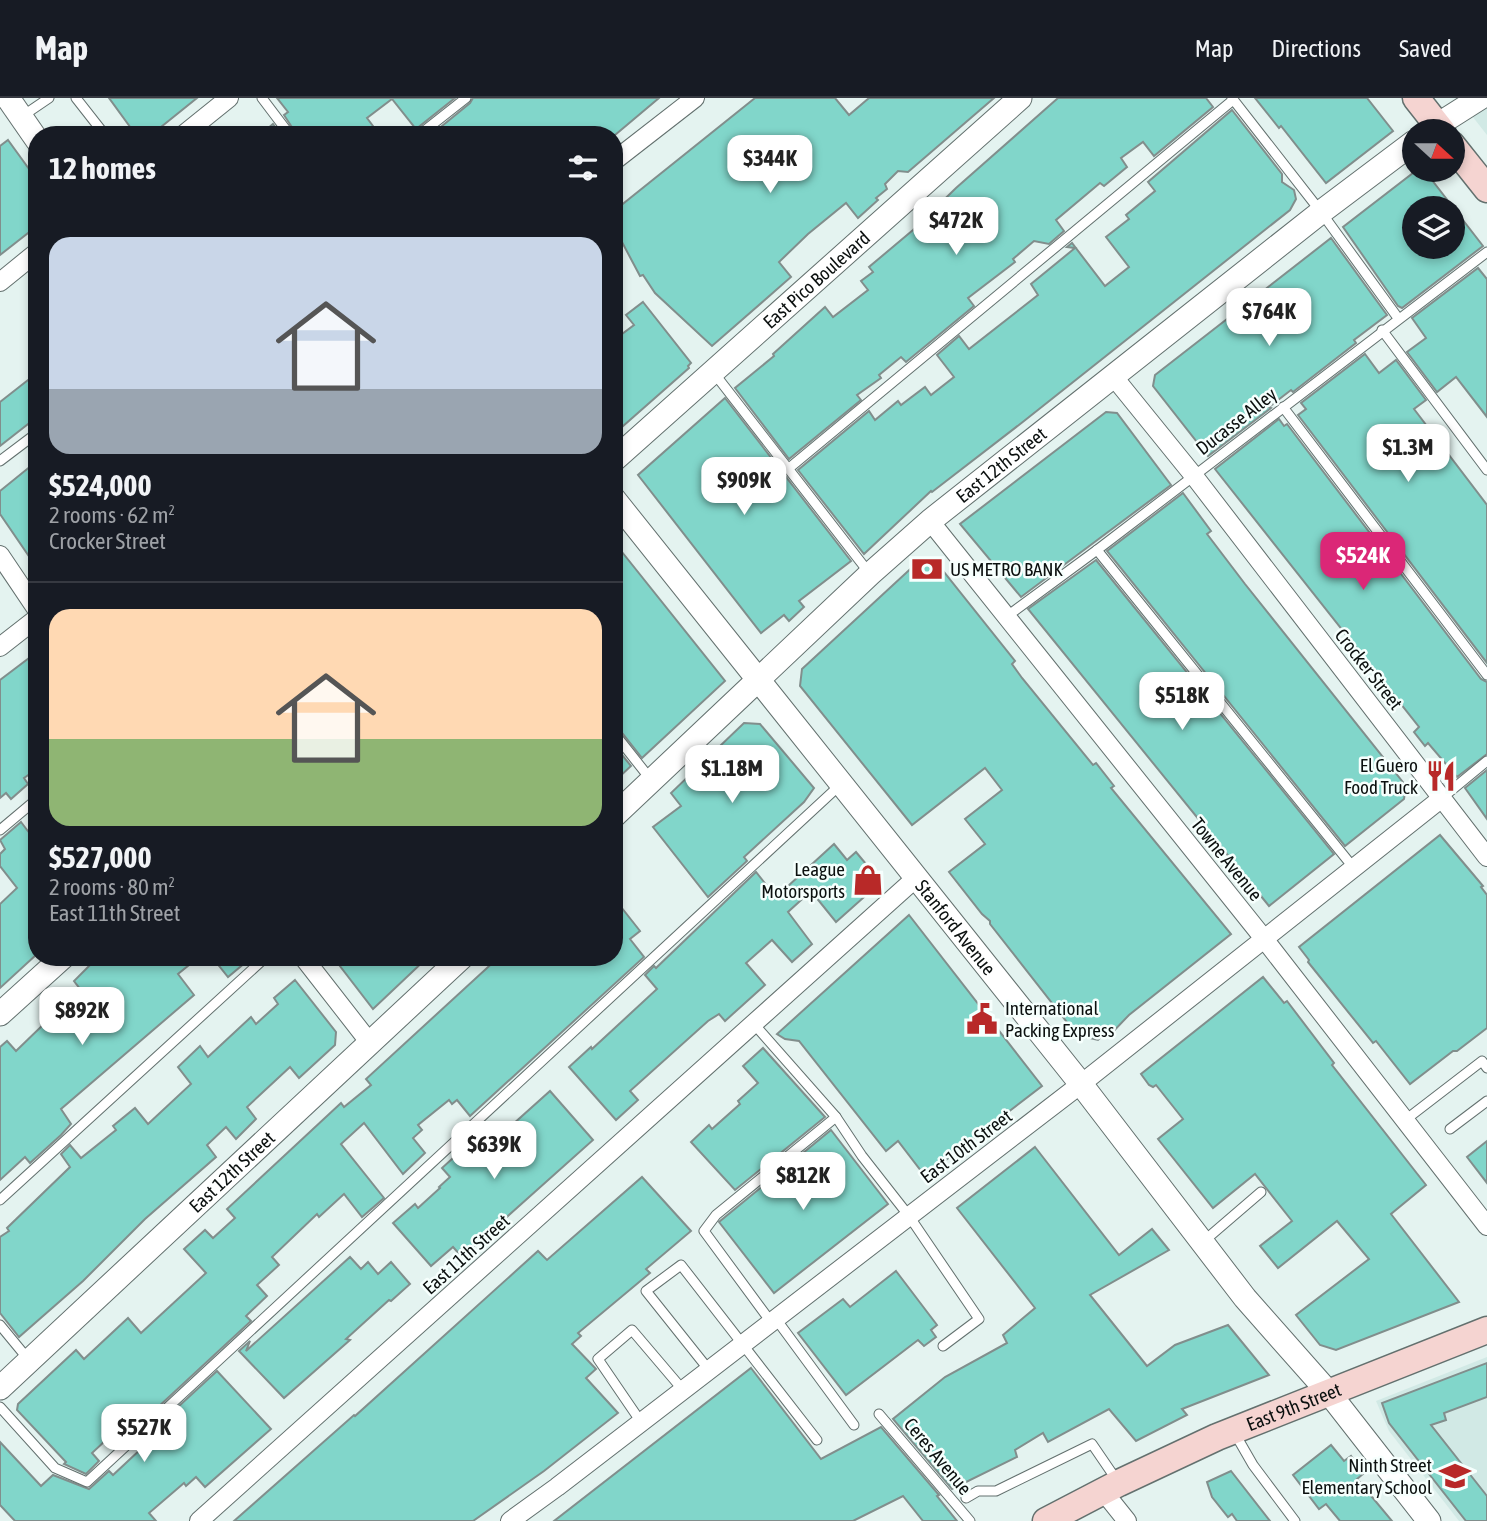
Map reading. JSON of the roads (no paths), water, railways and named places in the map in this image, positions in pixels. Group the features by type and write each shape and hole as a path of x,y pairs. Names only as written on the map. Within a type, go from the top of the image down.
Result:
{"main road":[{"path":"1416,98 1430,119"},
{"path":"1465,163 1487,189"},
{"name":"East 9th Street","path":"1046,1521 1111,1487 1233,1430 1487,1330"}],"street":[{"path":"194,126 229,98"},
{"path":"623,154 695,98"},
{"name":"East Pico Boulevard","path":"623,452 1020,98"},
{"path":"1456,119 1480,98"},
{"path":"12,107 28,128"},
{"name":"East 12th Street","path":"623,808 870,574 930,521 1402,151"},
{"path":"0,282 28,259"},
{"name":"Crocker Street","path":"1113,376 1194,475 1486,855"},
{"name":"Stanford Avenue","path":"623,510 1081,1084 1245,1298 1329,1393 1429,1521"},
{"name":"Towne Avenue","path":"930,521 1265,940 1487,1226"},
{"path":"0,555 28,597"},
{"path":"0,647 28,625"},
{"name":"East 10th Street","path":"510,1521 1081,1084 1442,798"},
{"name":"East 11th Street","path":"199,1521 916,877"},
{"path":"0,1014 53,966"},
{"path":"310,966 370,1043"},
{"name":"East 12th Street","path":"0,1388 452,966"},
{"path":"1111,1487 1127,1521"}],"lane":[{"path":"12,107 49,98"},
{"path":"76,98 98,126"},
{"path":"262,98 283,126"},
{"path":"430,126 466,98"},
{"path":"788,469 1232,99 1321,212 1398,318"},
{"name":"Ducasse Alley","path":"1006,617 1487,252"},
{"path":"1382,330 1487,470"},
{"path":"713,371 870,574"},
{"path":"1283,407 1487,675"},
{"path":"0,461 28,440"},
{"path":"1097,550 1353,867"},
{"path":"623,744 652,781"},
{"path":"1442,798 1487,761"},
{"path":"0,1407 55,1468 87,1482 842,783"},
{"path":"0,830 28,807"},
{"path":"0,1200 256,966"},
{"path":"754,1024 836,1117 862,1156 909,1216 979,1319 943,1346"},
{"path":"1405,1121 1482,1061 1487,1068"},
{"path":"1450,1129 1487,1101"},
{"path":"836,1117 716,1215 704,1231 854,1426"},
{"path":"1202,1243 1261,1192"},
{"path":"709,1370 646,1291 681,1265 817,1440"},
{"path":"0,1325 29,1360"},
{"path":"641,1422 598,1359 632,1330 683,1390"},
{"name":"Ceres Avenue","path":"879,1414 970,1521"},
{"path":"1233,1430 1253,1465 1295,1521"},
{"path":"966,1498 978,1491 996,1491 1092,1444 1111,1487"}],"place":[{"name":"US METRO BANK","path":"927,569"},
{"name":"El Guero Food Truck","path":"1441,776"},
{"name":"League Motorsports","path":"868,880"},
{"name":"International Packing Express","path":"982,1019"},
{"name":"Ninth Street Elementary School","path":"1455,1476"}]}
